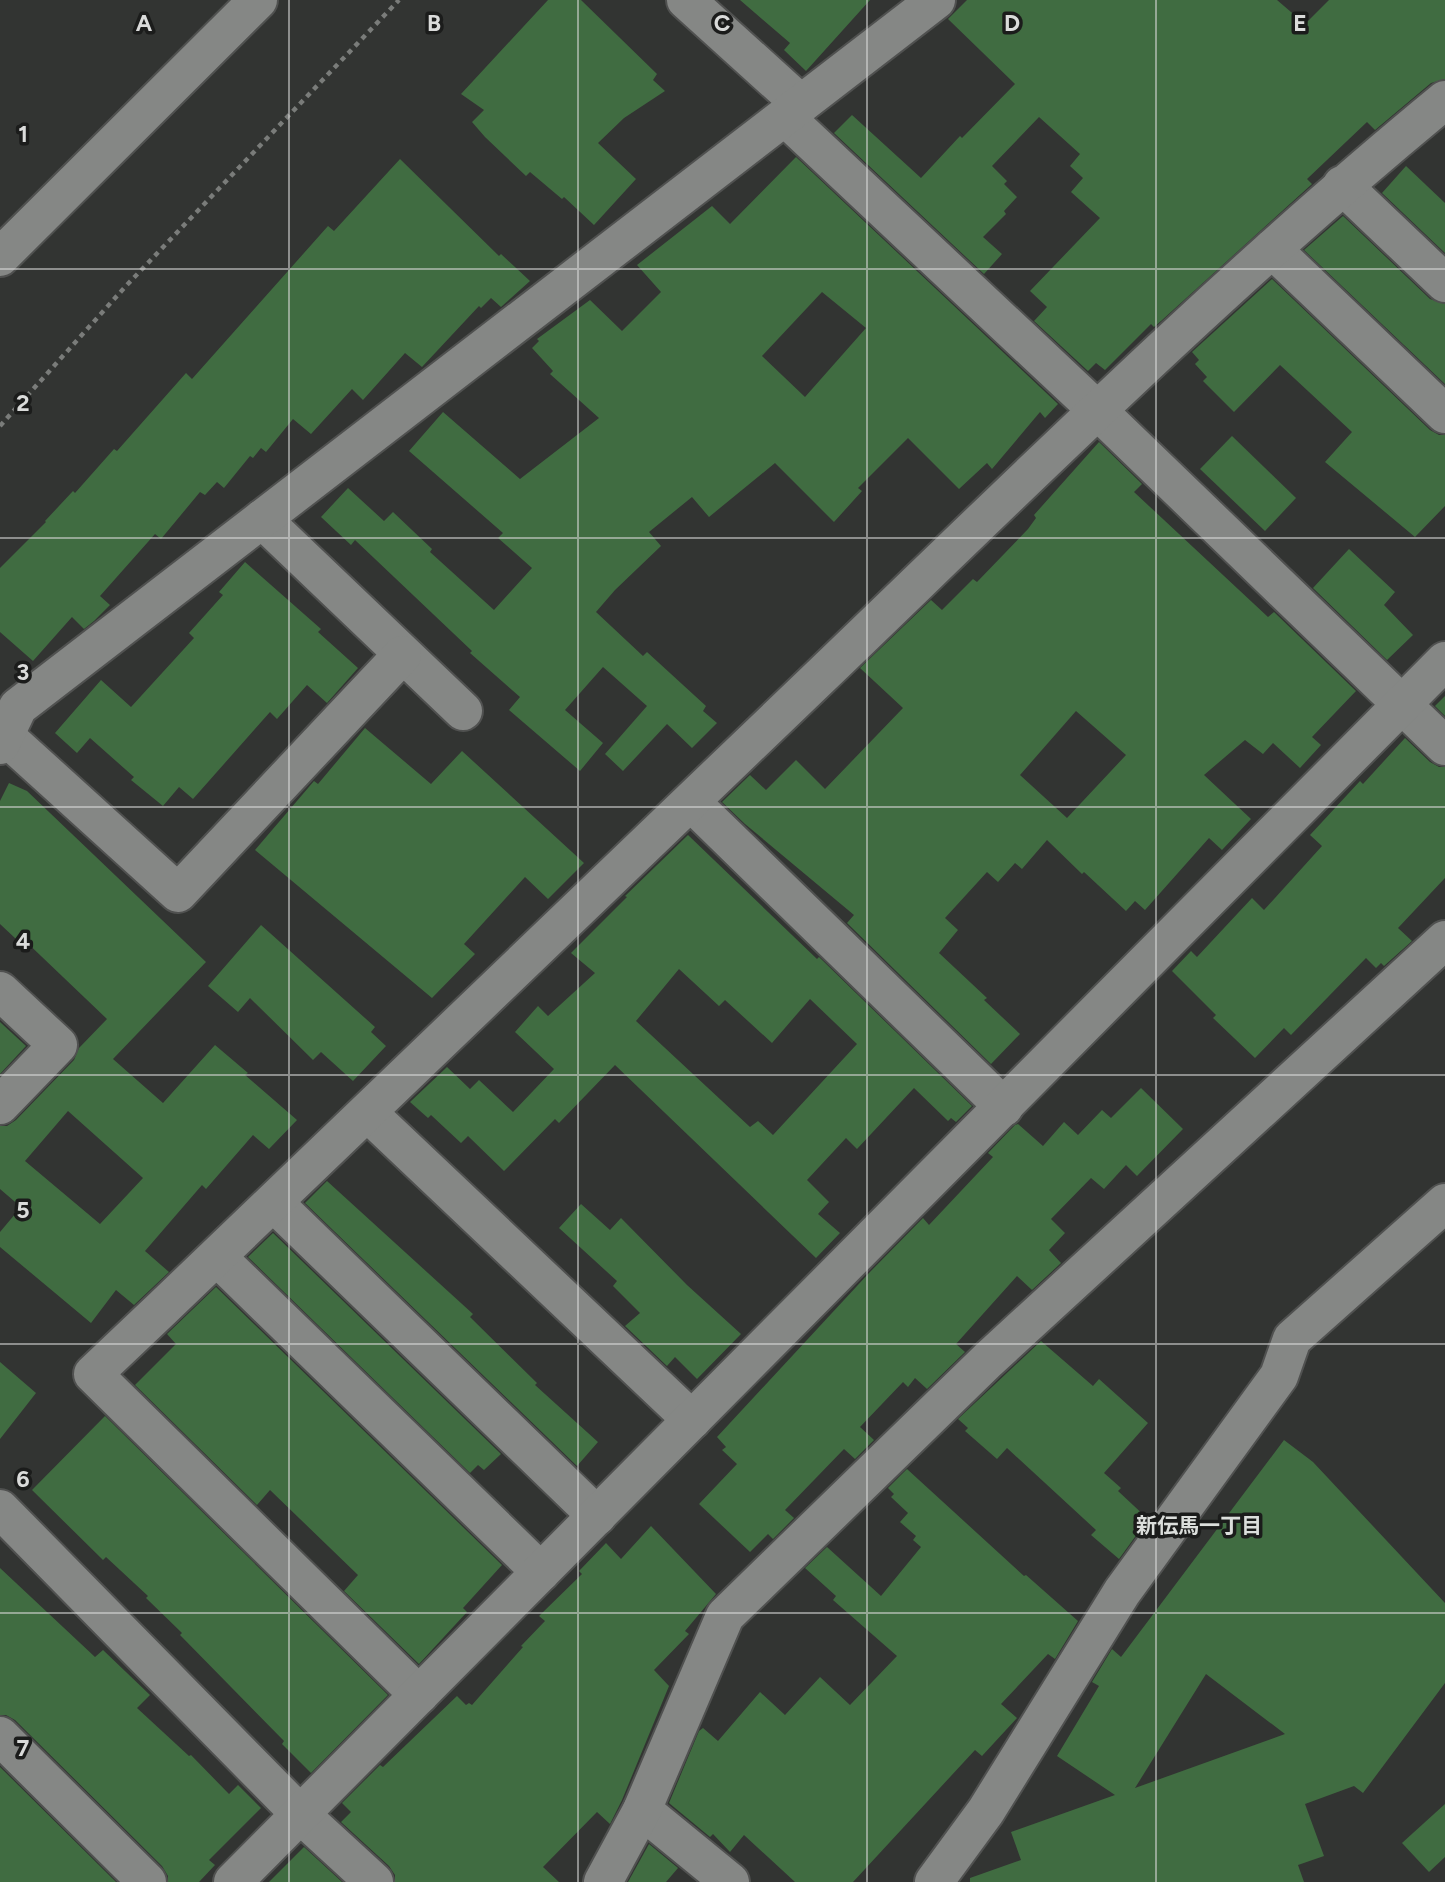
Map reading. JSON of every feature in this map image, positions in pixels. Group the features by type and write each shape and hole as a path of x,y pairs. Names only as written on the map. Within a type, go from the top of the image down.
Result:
{"street":[{"path":"0,257 258,0"},
{"path":"685,0 1097,410 1445,746"},
{"path":"402,655 178,892 2,741 18,707 936,0"},
{"path":"419,1695 93,1374 368,1113 1097,410 1342,185 1445,100"},
{"path":"1342,185 1445,283"},
{"path":"1272,249 1445,414"},
{"path":"262,519 463,711"},
{"path":"233,1882 1445,661"},
{"path":"691,802 1004,1107"},
{"path":"603,1882 642,1810 725,1616 988,1360 1445,940"},
{"path":"0,991 58,1045 0,1105"},
{"path":"368,1113 692,1420"},
{"path":"274,1203 597,1516"},
{"path":"934,1882 986,1811 1122,1592 1279,1376 1292,1339 1445,1203"},
{"path":"216,1257 541,1572"},
{"path":"0,1509 300,1814 374,1882"},
{"path":"0,1737 147,1882"},
{"path":"642,1810 730,1882"}],"path":[{"path":"0,426 125,287 399,0"}],"building":[{"path":"548,0 581,0 657,74 653,80 665,91 624,118 598,143 636,179 594,225 564,197 562,199 530,172 526,176 485,137 472,122 484,110 461,94"},
{"path":"740,0 870,0 806,71 784,50 790,43"},
{"path":"967,0 1277,0 1305,24 1329,0 1445,0 1445,79 1431,83 1375,130 1367,122 1307,179 1312,184 1161,321 1154,327 1151,324 1105,370 1096,363 1088,371 1034,321 1047,307 1030,291 1100,218 1071,192 1083,178 1070,166 1080,154 1039,117 992,166 1007,181 1004,184 1017,197 1004,211 1006,214 983,237 1002,254 984,274 834,133 852,115 921,178 960,136 962,138 1015,84 948,19"},
{"path":"796,157 1058,404 1045,418 1040,412 992,469 987,463 959,489 908,438 858,488 862,491 834,522 775,463 709,517 692,497 649,532 661,546 596,612 643,656 647,652 706,706 703,711 717,723 692,748 667,724 623,771 605,754 647,706 603,667 565,710 603,743 580,771 509,710 520,697 470,653 472,651 355,540 351,545 321,517 348,488 384,521 393,512 432,549 430,552 494,610 532,568 498,538 503,533 409,451 443,412 520,479 599,418 550,374 553,371 532,348 539,341 537,339 590,300 622,331 661,292 637,265 712,206 730,224","holes":["822,292 866,328 805,397 762,356"]},
{"path":"400,159 499,256 501,254 530,281 501,307 491,298 481,308 479,306 422,367 405,353 363,400 352,389 311,434 293,419 266,452 261,448 253,458 250,456 224,488 217,482 205,495 200,492 161,539 155,534 100,596 110,605 94,621 84,629 72,617 33,661 0,632 0,568 73,491 75,493 114,449 117,451 186,373 192,379 328,226 334,231"},
{"path":"1406,166 1445,203 1445,253 1382,193"},
{"path":"1343,216 1430,299 1445,304 1445,384 1304,250"},
{"path":"1272,279 1430,430 1445,435 1445,506 1415,537 1325,462 1352,432 1280,365 1234,412 1203,381 1207,377 1195,364 1199,360 1192,352"},
{"path":"1232,436 1296,498 1265,531 1200,469"},
{"path":"1099,442 1142,484 1134,492 1268,617 1274,612 1356,691 1312,737 1321,745 1300,768 1273,743 1263,754 1245,740 1204,775 1251,819 1222,850 1209,838 1145,910 1135,901 1126,911 1047,840 1022,869 1015,863 998,882 987,872 945,918 958,930 939,953 987,998 984,1000 1020,1034 991,1064 847,923 854,915 722,802 750,775 766,790 796,760 825,789 903,708 860,668 931,600 942,610 973,579 977,582 1028,529 1036,518 1034,515","holes":["1076,711 1126,755 1067,818 1020,775"]},
{"path":"1349,549 1395,592 1384,605 1413,635 1387,660 1313,588"},
{"path":"245,562 321,629 318,632 358,668 327,703 307,685 277,719 270,712 193,799 179,787 163,806 131,780 134,777 90,738 77,753 55,733 101,680 131,707 194,638 189,633 223,595 219,592"},
{"path":"1445,696 1445,716 1435,706"},
{"path":"365,728 431,784 462,751 584,863 548,899 525,877 464,944 475,954 432,998 255,850 314,781 318,784"},
{"path":"1405,738 1430,762 1445,767 1445,878 1398,928 1412,941 1384,966 1381,963 1376,968 1366,958 1291,1035 1284,1028 1255,1058 1213,1018 1216,1015 1172,971 1191,951 1197,957 1252,898 1264,910 1322,846 1310,835 1360,781 1363,784"},
{"path":"9,783 27,791 206,962 113,1059 163,1103 215,1045 297,1120 269,1149 253,1135 206,1189 202,1185 145,1251 169,1272 134,1305 116,1290 91,1323 0,1247 0,1232 21,1207 0,1189 0,1126 7,1126 16,1120 74,1060 79,1048 107,1019 19,935 16,939 0,924 0,801","holes":["68,1111 143,1178 100,1224 25,1161"]},
{"path":"688,835 817,959 819,957 972,1106 956,1122 951,1118 948,1121 914,1088 857,1149 846,1138 807,1180 829,1202 818,1214 840,1233 816,1258 615,1065 559,1123 555,1119 504,1171 468,1136 461,1143 431,1115 428,1118 410,1102 447,1067 470,1089 479,1080 513,1112 554,1069 515,1032 538,1006 548,1016 595,973 571,953 627,897 625,896","holes":["679,969 719,1006 725,1000 772,1043 810,999 857,1044 773,1135 758,1121 750,1127 636,1021"]},
{"path":"261,925 375,1027 371,1032 386,1046 353,1081 321,1052 313,1060 250,998 238,1012 208,986"},
{"path":"0,1022 26,1046 0,1074"},
{"path":"1141,1088 1183,1129 1137,1176 1126,1165 1104,1189 1091,1178 1051,1219 1065,1233 1049,1250 1061,1263 1032,1290 1017,1276 956,1344 965,1352 927,1389 915,1378 908,1387 903,1382 860,1427 874,1440 855,1459 844,1449 785,1510 794,1518 773,1539 768,1534 750,1552 699,1504 737,1464 722,1450 726,1447 717,1437 923,1218 929,1225 993,1157 988,1153 1015,1125 1018,1124 1043,1146 1064,1122 1078,1135 1102,1110 1111,1118"},
{"path":"327,1181 473,1314 470,1317 537,1383 535,1385 598,1442 577,1466 305,1203"},
{"path":"581,1204 610,1230 621,1218 687,1285 741,1334 697,1379 675,1357 667,1366 625,1326 640,1313 613,1286 617,1281 559,1228"},
{"path":"273,1233 501,1454 484,1470 478,1465 470,1473 248,1257"},
{"path":"216,1287 502,1565 463,1608 467,1612 419,1664 344,1591 358,1575 270,1490 257,1505 135,1385 176,1344 167,1334"},
{"path":"1041,1341 1093,1386 1099,1379 1148,1423 1104,1473 1121,1488 1118,1491 1148,1519 1119,1559 1091,1535 1096,1530 1007,1448 997,1459 965,1431 968,1428 958,1419"},
{"path":"0,1362 36,1393 0,1439"},
{"path":"105,1416 388,1695 311,1773 282,1744 284,1741 180,1635 182,1633 146,1598 148,1596 106,1557 103,1560 32,1490"},
{"path":"1284,1440 1313,1462 1445,1603 1445,1683 1363,1793 1354,1786 1305,1804 1324,1856 1298,1865 1304,1882 970,1882 970,1878 1021,1860 1011,1832 1115,1795 1057,1756 1099,1686 1092,1682 1112,1649 1121,1657","holes":["1206,1674 1285,1734 1135,1788"]},
{"path":"907,1469 1024,1576 1078,1621 1055,1659 1048,1654 1001,1704 1017,1718 982,1756 975,1750 853,1882 795,1882 744,1835 730,1852 713,1834 710,1837 669,1803 699,1731 703,1728 718,1741 760,1692 785,1715 820,1677 850,1705 897,1656 833,1600 836,1596 805,1568 827,1547 881,1596 921,1547 913,1540 916,1536 900,1522 908,1513 891,1497 894,1494 888,1488"},
{"path":"651,1526 716,1594 685,1631 689,1634 654,1670 669,1686 610,1824 597,1812 543,1867 559,1882 395,1882 395,1875 389,1866 341,1822 351,1812 342,1803 457,1696 466,1705 472,1705 545,1621 539,1616 582,1574 579,1571 606,1543 621,1559"},
{"path":"0,1568 95,1657 103,1650 150,1695 137,1708 191,1755 229,1794 238,1785 261,1808 209,1860 215,1865 199,1882 168,1882 168,1876 162,1866 15,1720 0,1715"},
{"path":"0,1767 116,1882 0,1882"},
{"path":"1445,1804 1445,1857 1429,1872 1402,1843"},
{"path":"649,1844 678,1868 666,1882 628,1882"},
{"path":"304,1847 342,1882 269,1882"}],"district":[{"name":"新伝馬一丁目","path":"1199,1525"}]}
